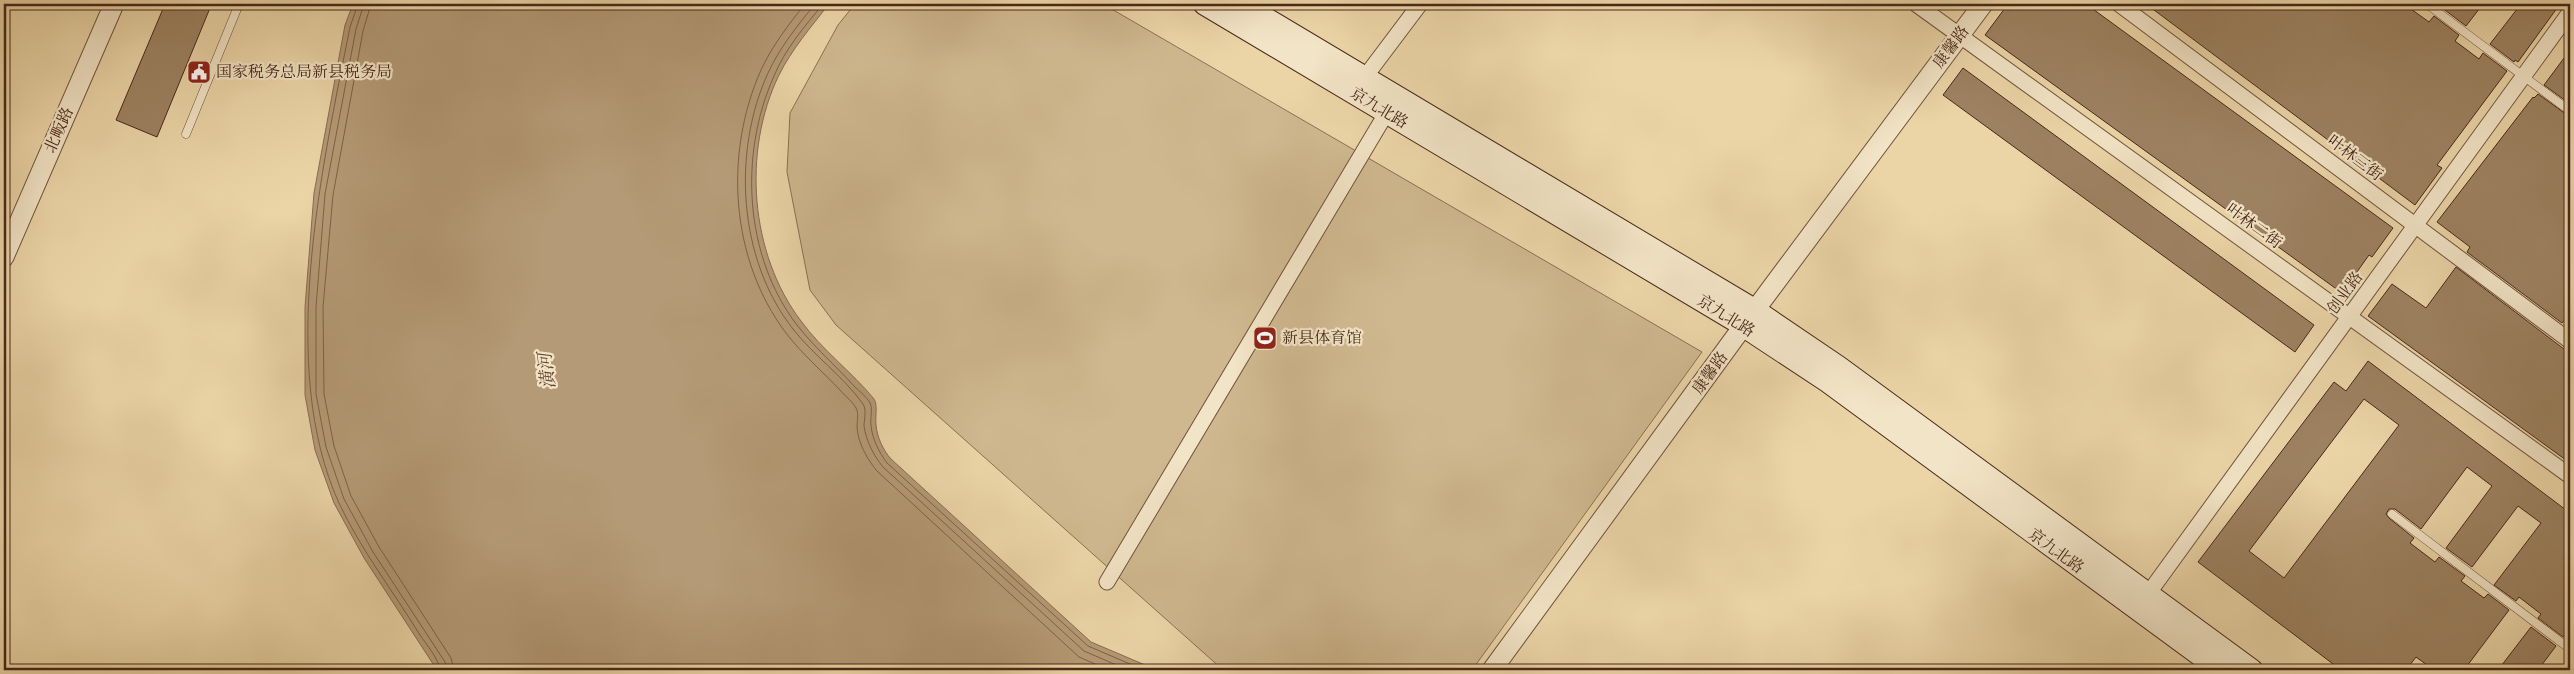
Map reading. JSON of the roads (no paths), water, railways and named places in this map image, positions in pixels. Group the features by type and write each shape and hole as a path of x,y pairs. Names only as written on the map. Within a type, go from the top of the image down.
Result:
{"main road":[{"name":"京九北路","path":"1204,4 1387,112 1749,318 1839,367 2252,670"},
{"name":"京九北路","path":"1242,4 1365,78 1749,318 1843,393 2220,670"}],"street":[{"name":"北畈路","path":"4,257 114,4"},
{"path":"1365,78 1420,4"},
{"name":"叶林二街","path":"1916,4 2570,476"},
{"name":"康馨路","path":"1492,670 1749,318 1983,4"},
{"name":"叶林三街","path":"2119,4 2570,341"},
{"name":"创业路","path":"2148,594 2570,12"},
{"path":"1107,582 1387,112"}],"lane":[{"path":"186,134 239,4"},
{"path":"2427,4 2570,111"},
{"path":"2392,514 2570,649"}],"water":[{"name":"潢河","path":"353,4 829,4 784,65 767,105 760,136 756,169 757,201 762,234 771,265 784,294 809,332 874,399 878,434 883,447 891,459 1091,642 1157,670 437,670 364,558 334,503 315,450 305,395 305,307 314,193 345,25"}],"place":[{"name":"国家税务总局新县税务局","path":"199,72"},
{"name":"新县体育馆","path":"1265,338"}]}
